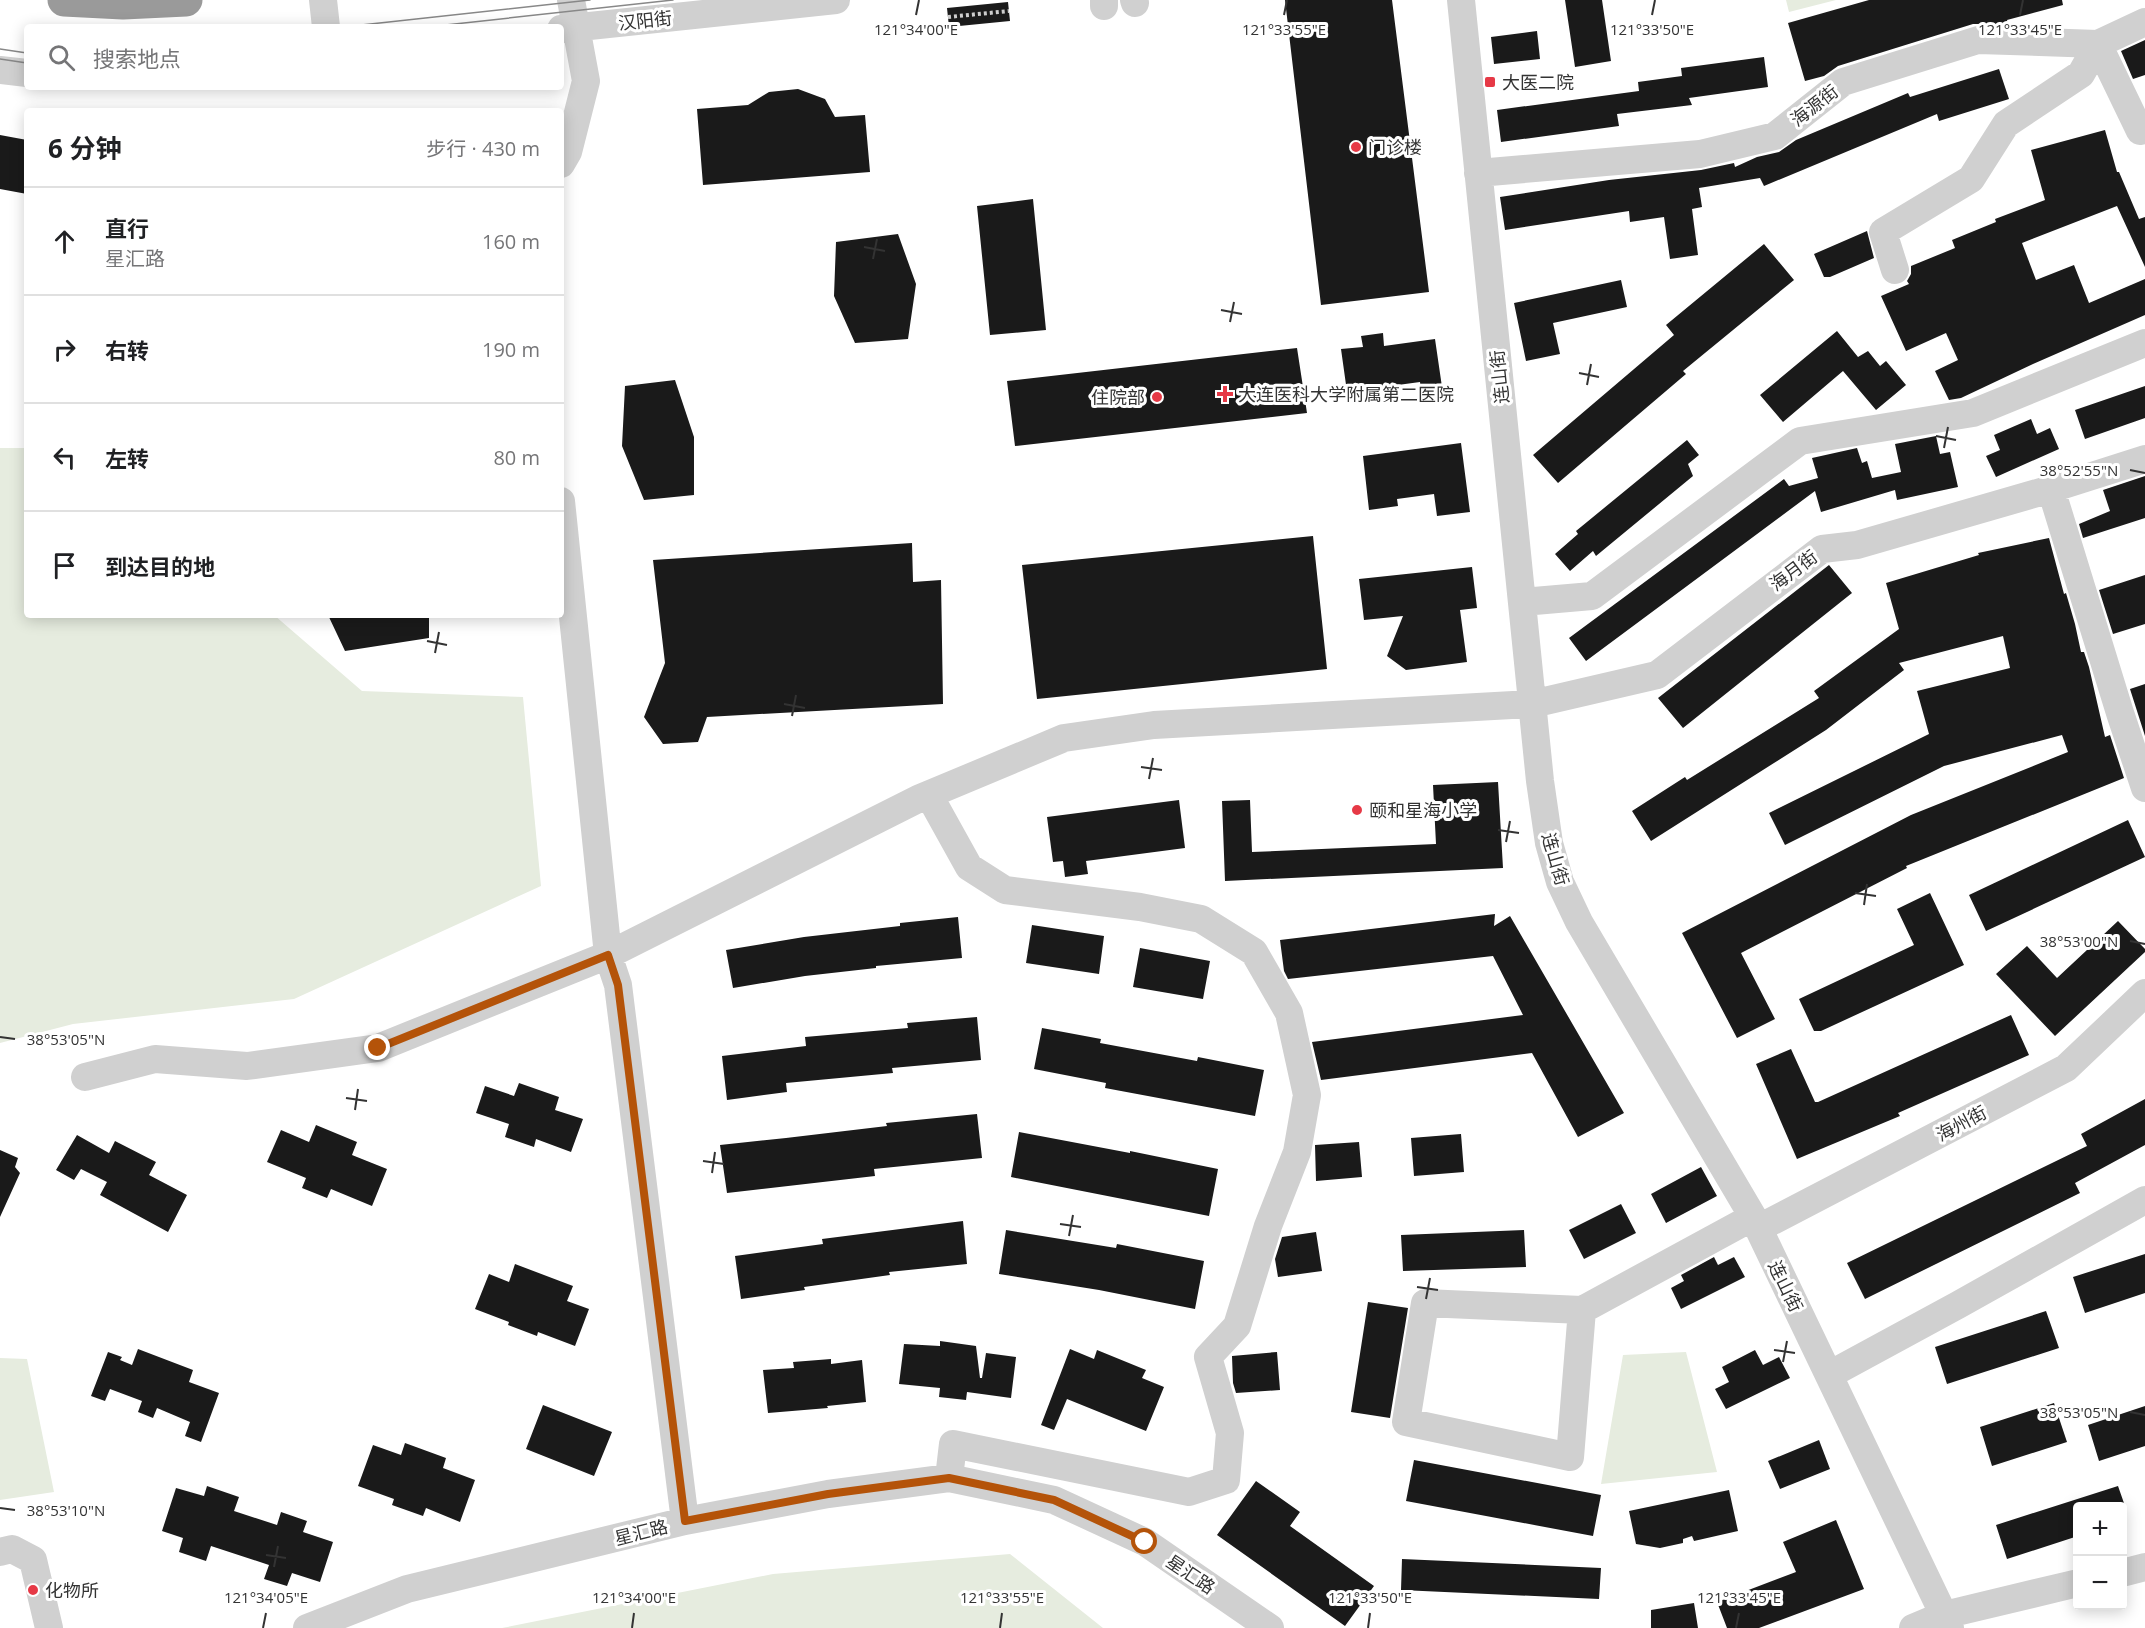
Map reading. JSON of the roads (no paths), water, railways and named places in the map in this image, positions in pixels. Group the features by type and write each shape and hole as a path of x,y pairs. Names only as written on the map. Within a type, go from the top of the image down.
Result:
{"highway":[{"path":"64,0 123,3 186,0"}],"street":[{"path":"323,0 326,24"},
{"path":"564,159 568,152 586,81 568,28 571,0"},
{"name":"汉阳街","path":"568,28 836,0"},
{"name":"连山街","path":"1461,0 1532,705 1549,843 1560,882 1579,922 1756,1223 1947,1621"},
{"name":"海源街","path":"1478,173 1700,154 1775,136 1843,82 1978,40 2098,44 2145,22"},
{"path":"2098,44 2140,131 2145,130"},
{"path":"1895,270 1883,232 1971,179 2006,124 2081,74 2098,44"},
{"path":"0,70 24,73"},
{"path":"1522,602 1592,596 1800,441 1973,413 2145,343"},
{"name":"海月街","path":"85,1077 155,1059 247,1066 378,1048 608,955 929,795 1064,738 1154,725 1532,705 1657,675 1822,549 1857,545 2051,489 2145,459"},
{"path":"2051,489 2145,788"},
{"path":"564,530 608,955 618,985 685,1521"},
{"path":"929,795 969,867 1005,890 1140,907 1201,919 1254,952 1289,1013 1307,1095 1297,1152 1268,1226 1237,1326 1208,1357 1230,1433 1226,1480 1189,1492 953,1444 949,1478"},
{"name":"海州街","path":"1582,1310 2066,1068 2145,993"},
{"path":"1829,1375 2066,1246 2145,1200"},
{"path":"1425,1303 1582,1310 1570,1457 1407,1422 1425,1303"},
{"name":"星汇路","path":"307,1628 407,1589 685,1521 828,1494 949,1478 1054,1500 1145,1542 1270,1628"},
{"path":"0,1552 12,1549 33,1560 50,1628"},
{"path":"2127,1571 2145,1567"},
{"path":"1913,1628 1947,1621 2073,1584"}],"tram line":[{"path":"370,24 590,0"},
{"path":"454,24 673,0"},
{"path":"0,49 24,53"},
{"path":"0,59 24,63"}],"place":[{"name":"大医二院","path":"1490,82"},
{"name":"门诊楼","path":"1356,147"},
{"name":"大连医科大学附属第二医院","path":"1225,394"},
{"name":"住院部","path":"1157,397"},
{"name":"颐和星海小学","path":"1357,810"},
{"name":"化物所","path":"33,1590"}]}
